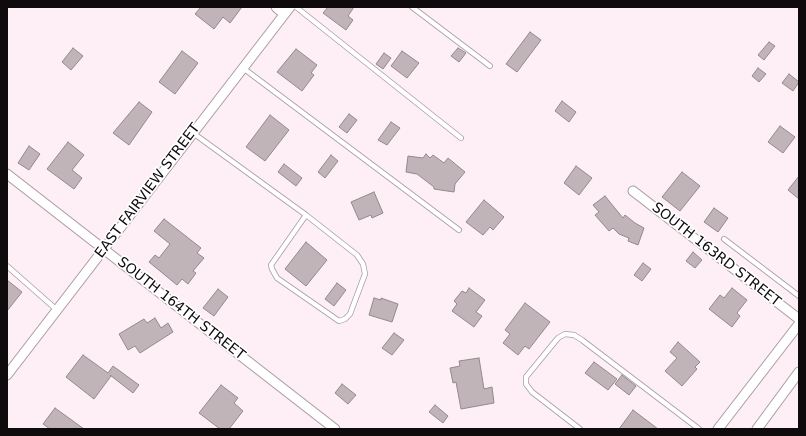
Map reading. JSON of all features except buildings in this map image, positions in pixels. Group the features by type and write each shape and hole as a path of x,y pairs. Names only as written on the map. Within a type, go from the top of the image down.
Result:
{"street":[{"path":"276,7 287,10"},
{"name":"EAST FAIRVIEW STREET","path":"7,375 287,10"},
{"name":"SOUTH 164TH STREET","path":"7,174 336,429"},
{"name":"SOUTH 163RD STREET","path":"632,191 799,319"},
{"path":"718,429 799,324"},
{"path":"757,429 799,372"}],"lane":[{"path":"296,7 461,138"},
{"path":"412,7 490,66"},
{"path":"243,68 459,230"},
{"path":"193,133 306,216 358,255 363,264 365,274 350,314 345,320 339,321 277,278 272,269 271,265 306,216"},
{"path":"724,239 799,296"},
{"path":"7,266 57,310"},
{"path":"580,429 532,392 526,384 526,377 558,338 566,334 574,335 582,340 700,429"}]}
